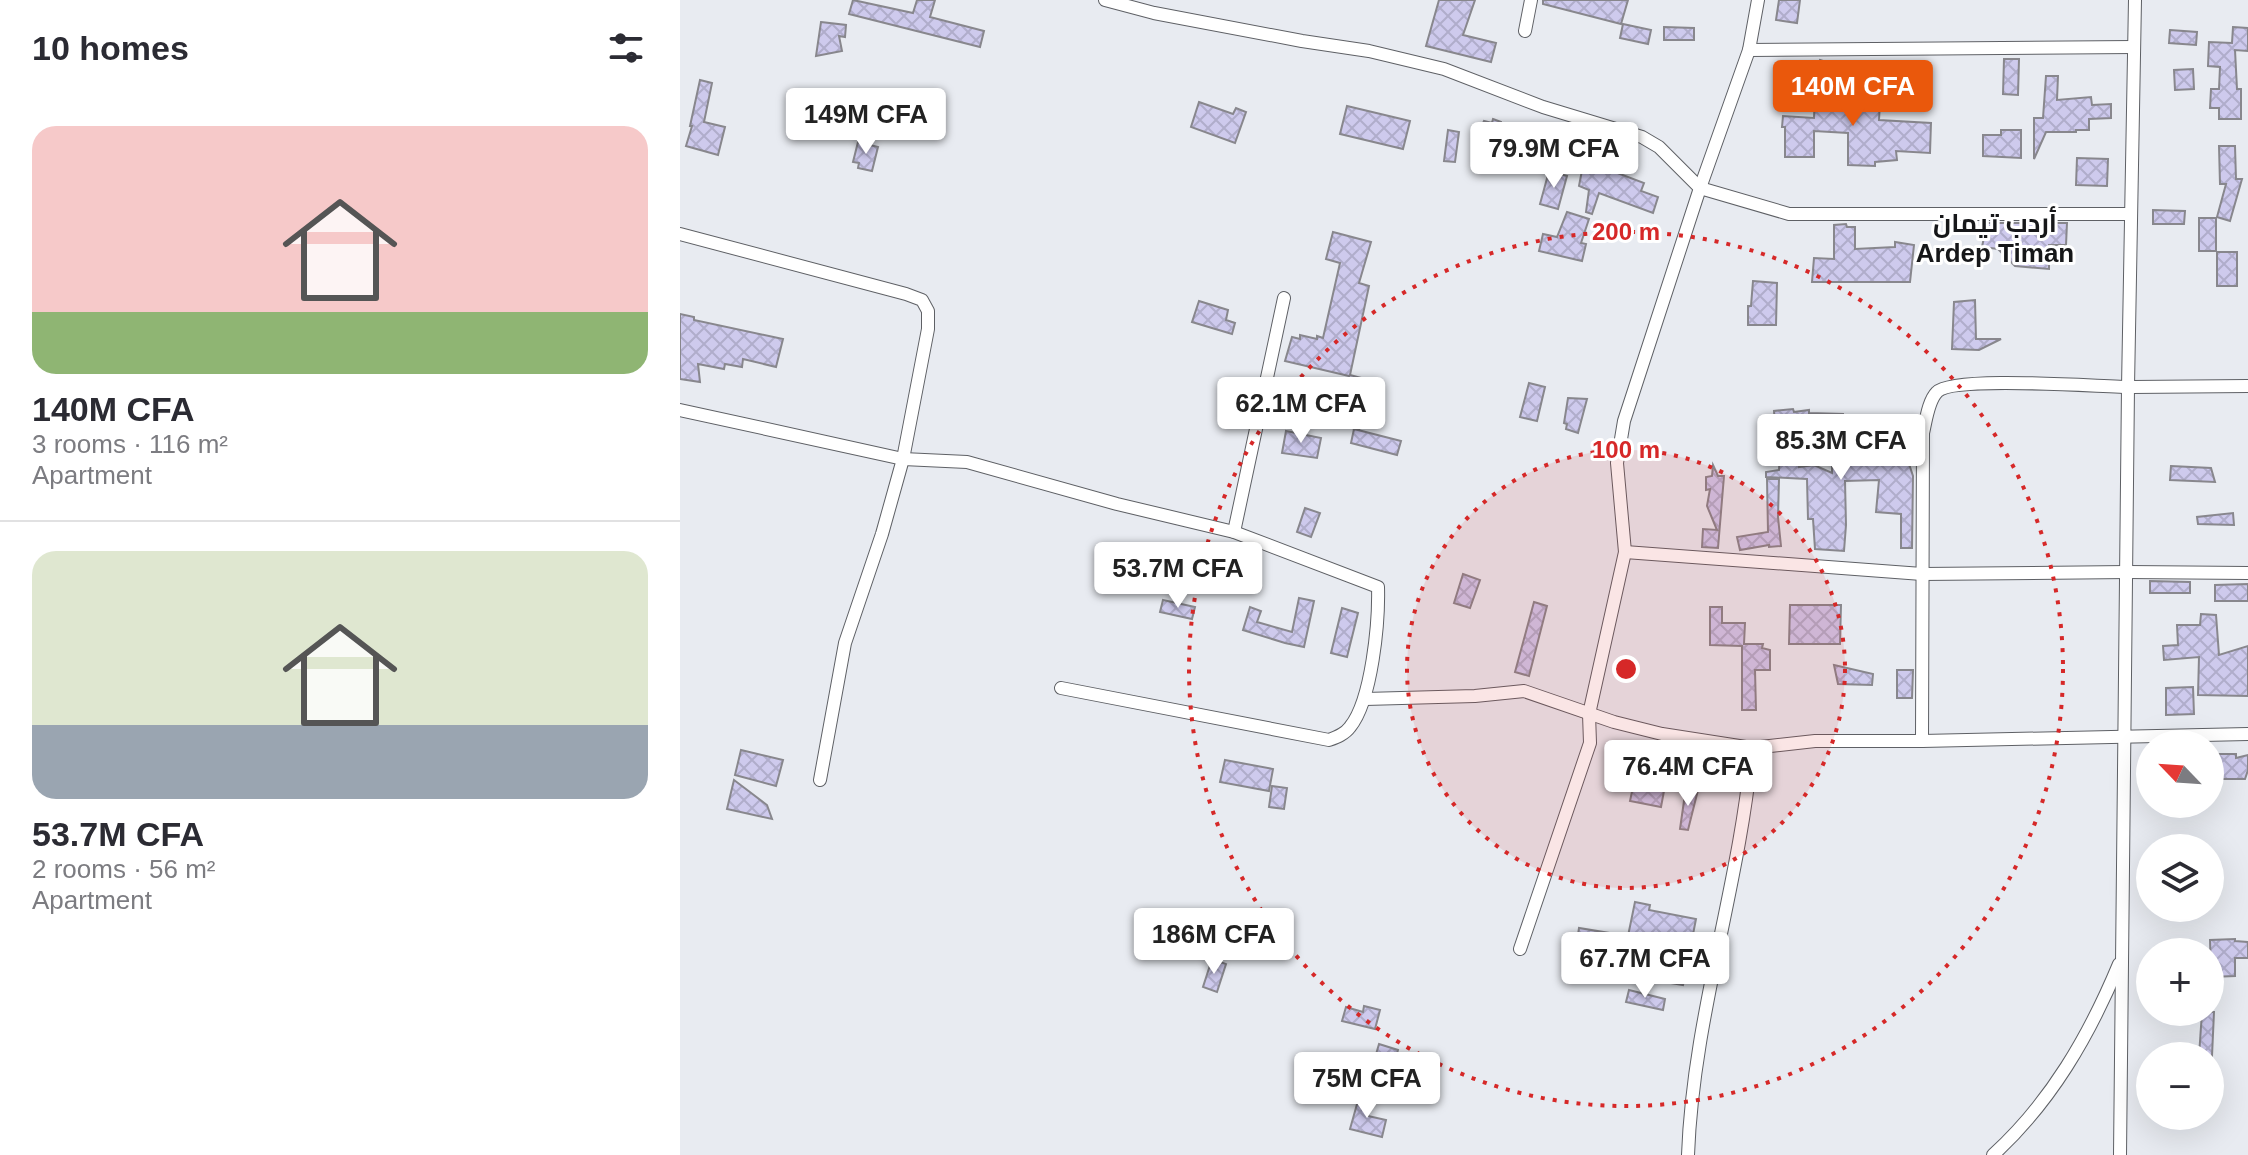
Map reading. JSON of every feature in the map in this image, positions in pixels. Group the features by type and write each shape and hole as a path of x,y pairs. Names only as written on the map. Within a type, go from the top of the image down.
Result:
{"street":[{"path":"1105,0 1154,13 1369,51 1444,69 1543,107 1642,137 1659,147 1700,188 1789,214 2131,214"},
{"path":"1525,31 1531,0"},
{"path":"1520,949 1590,743 1589,714 1625,552 1617,463 1624,421 1749,50 1758,0"},
{"path":"2120,1155 2135,0"},
{"path":"1749,50 2134,47"},
{"path":"680,234 922,300 928,311 928,329 903,459 882,534 845,643 820,780"},
{"path":"1234,532 1284,298"},
{"path":"1922,741 1923,433 1937,392 1950,386 2026,383 2128,387 2248,386"},
{"path":"680,410 903,459 967,462 1117,504 1234,532 1378,587 1379,609 1365,699 1350,727 1329,740 1061,688"},
{"path":"1625,552 1922,574 2248,573"},
{"path":"1365,699 1475,696 1524,691 1589,714 1662,734 1752,748 1815,741 2248,734"},
{"path":"1688,1155 1706,1000 1748,793 1752,748"},
{"path":"1993,1155 2009,1141 2051,1091 2080,1047 2122,957"}],"building":[{"path":"853,0 913,13 917,0 935,0 930,17 984,31 980,47 849,14"},
{"path":"1439,0 1475,0 1463,35 1496,43 1491,62 1426,46"},
{"path":"1543,0 1628,0 1621,24 1543,4"},
{"path":"1779,0 1800,0 1797,23 1776,20"},
{"path":"821,22 846,25 845,37 839,36 842,51 816,56"},
{"path":"1623,24 1651,30 1648,44 1620,38"},
{"path":"1664,27 1694,28 1694,40 1664,40"},
{"path":"2233,27 2248,28 2248,51 2235,50 2237,89 2241,89 2241,119 2219,119 2219,108 2210,108 2211,89 2219,89 2220,67 2208,66 2209,42 2232,43"},
{"path":"2170,30 2197,32 2196,45 2169,43"},
{"path":"2004,59 2019,59 2018,95 2003,94"},
{"path":"1820,60 1835,65 1825,98 1880,102 1879,120 1931,123 1930,153 1896,151 1897,160 1875,162 1875,166 1848,165 1848,133 1814,131 1814,157 1785,157 1783,116 1814,118 1815,94 1811,93"},
{"path":"2193,69 2194,89 2175,90 2174,70"},
{"path":"2046,76 2058,76 2057,100 2091,97 2092,105 2111,104 2111,118 2089,119 2089,130 2046,132 2034,159 2034,118 2043,118"},
{"path":"700,80 712,83 704,122 725,127 718,155 686,146"},
{"path":"1199,102 1233,114 1236,108 1246,112 1235,143 1191,127"},
{"path":"1347,106 1410,121 1403,149 1340,134"},
{"path":"1493,119 1504,125 1501,142 1496,143 1489,166 1478,162 1487,136 1479,132 1484,121 1492,123"},
{"path":"1448,130 1459,132 1455,162 1444,161"},
{"path":"2001,130 2021,130 2021,158 1983,156 1983,135 2001,135"},
{"path":"858,142 878,147 872,171 858,168 859,163 853,162"},
{"path":"2219,146 2235,146 2236,179 2242,179 2230,221 2217,217 2226,184 2220,184"},
{"path":"2077,158 2108,159 2107,186 2076,185"},
{"path":"1584,160 1644,183 1641,191 1658,197 1653,213 1599,193 1592,214 1586,212 1589,190 1579,186"},
{"path":"1549,171 1567,176 1558,209 1540,204"},
{"path":"2153,210 2185,211 2184,224 2153,224"},
{"path":"1567,212 1589,219 1581,243 1586,244 1582,261 1539,251 1543,234 1557,237"},
{"path":"2199,218 2216,218 2216,251 2199,251"},
{"path":"1987,223 2067,223 2066,245 2049,245 2049,269 2015,266 1998,249 1982,247"},
{"path":"1846,224 1847,227 1855,227 1855,249 1895,247 1895,242 1914,245 1910,282 1812,282 1814,258 1834,259 1834,225"},
{"path":"1333,232 1371,242 1359,283 1369,286 1350,375 1365,379 1362,392 1368,393 1359,430 1274,405 1279,390 1342,407 1349,376 1285,361 1292,337 1323,338 1340,263 1326,259"},
{"path":"2217,252 2237,252 2237,286 2217,286"},
{"path":"1753,281 1777,283 1776,325 1748,325"},
{"path":"1975,300 1976,339 2001,339 1979,350 1952,349 1954,302"},
{"path":"1199,301 1228,310 1226,320 1235,323 1232,334 1192,322"},
{"path":"680,314 694,317 694,320 783,339 776,367 743,359 742,367 725,364 724,369 698,364 700,382 680,379"},
{"path":"1529,383 1545,387 1537,421 1520,417"},
{"path":"1568,398 1587,399 1578,433 1566,429 1567,424 1564,423"},
{"path":"1793,409 1794,412 1809,410 1809,413 1843,414 1843,424 1802,424 1799,467 1814,465 1832,473 1832,463 1849,463 1849,460 1908,461 1913,476 1912,548 1901,548 1901,514 1876,512 1879,480 1845,481 1844,551 1815,549 1813,519 1808,519 1807,479 1766,477 1766,472 1779,470 1780,450 1777,450 1774,411"},
{"path":"1354,429 1401,441 1397,455 1351,443"},
{"path":"1286,431 1321,438 1317,458 1282,453"},
{"path":"1713,465 1718,476 1724,476 1718,548 1702,547 1703,529 1717,530 1707,506 1710,489 1706,490 1706,477 1712,476"},
{"path":"2171,466 2211,468 2215,482 2170,480"},
{"path":"1767,479 1779,479 1781,546 1740,550 1737,537 1768,532"},
{"path":"1305,508 1320,513 1311,537 1297,532"},
{"path":"2233,513 2234,525 2198,524 2197,517"},
{"path":"1463,574 1480,580 1470,608 1454,603"},
{"path":"2150,581 2190,582 2190,593 2150,593"},
{"path":"2248,584 2248,601 2215,601 2215,585"},
{"path":"1299,598 1314,601 1304,647 1243,630 1250,607 1261,611 1257,622 1292,632"},
{"path":"1163,600 1195,607 1192,619 1160,612"},
{"path":"1534,602 1547,606 1529,676 1515,672"},
{"path":"1790,605 1841,605 1840,644 1789,644"},
{"path":"1710,607 1722,607 1722,623 1745,623 1744,644 1763,644 1762,648 1770,650 1770,670 1755,670 1756,710 1742,710 1742,646 1710,645"},
{"path":"1342,608 1358,613 1347,657 1331,653"},
{"path":"2201,614 2216,615 2219,655 2248,646 2248,696 2198,695 2199,657 2164,660 2163,646 2178,645 2177,625 2200,625"},
{"path":"1834,665 1873,674 1872,685 1838,684"},
{"path":"1897,670 1913,670 1912,698 1897,698"},
{"path":"2193,687 2194,714 2166,715 2166,688"},
{"path":"741,750 783,760 776,786 735,775"},
{"path":"2224,754 2236,754 2236,758 2248,755 2245,779 2224,779"},
{"path":"1225,760 1273,769 1269,791 1220,782"},
{"path":"1650,761 1669,764 1661,807 1630,801 1638,764 1649,766"},
{"path":"734,780 767,805 772,819 727,809"},
{"path":"1272,786 1287,788 1284,809 1269,807"},
{"path":"1686,787 1698,790 1688,830 1680,829"},
{"path":"1635,902 1650,905 1649,910 1696,919 1683,985 1659,981 1661,970 1625,960 1624,964 1612,961 1614,956 1576,948 1579,928 1628,936"},
{"path":"1185,930 1205,936 1198,957 1179,951"},
{"path":"2224,939 2248,942 2248,958 2235,958 2235,976 2224,976"},
{"path":"1212,959 1226,964 1217,992 1203,987"},
{"path":"1629,990 1665,999 1663,1010 1626,1002"},
{"path":"1364,1006 1380,1010 1375,1029 1342,1021 1346,1007 1363,1012"},
{"path":"2201,1026 2213,1026 2213,1042 2200,1042"},
{"path":"1379,1044 1398,1050 1389,1081 1370,1075"},
{"path":"1359,1097 1371,1101 1368,1116 1386,1120 1382,1137 1350,1129"}],"district":[{"name":"أردب تيمان Ardep Timan","path":"1995,238"}]}
